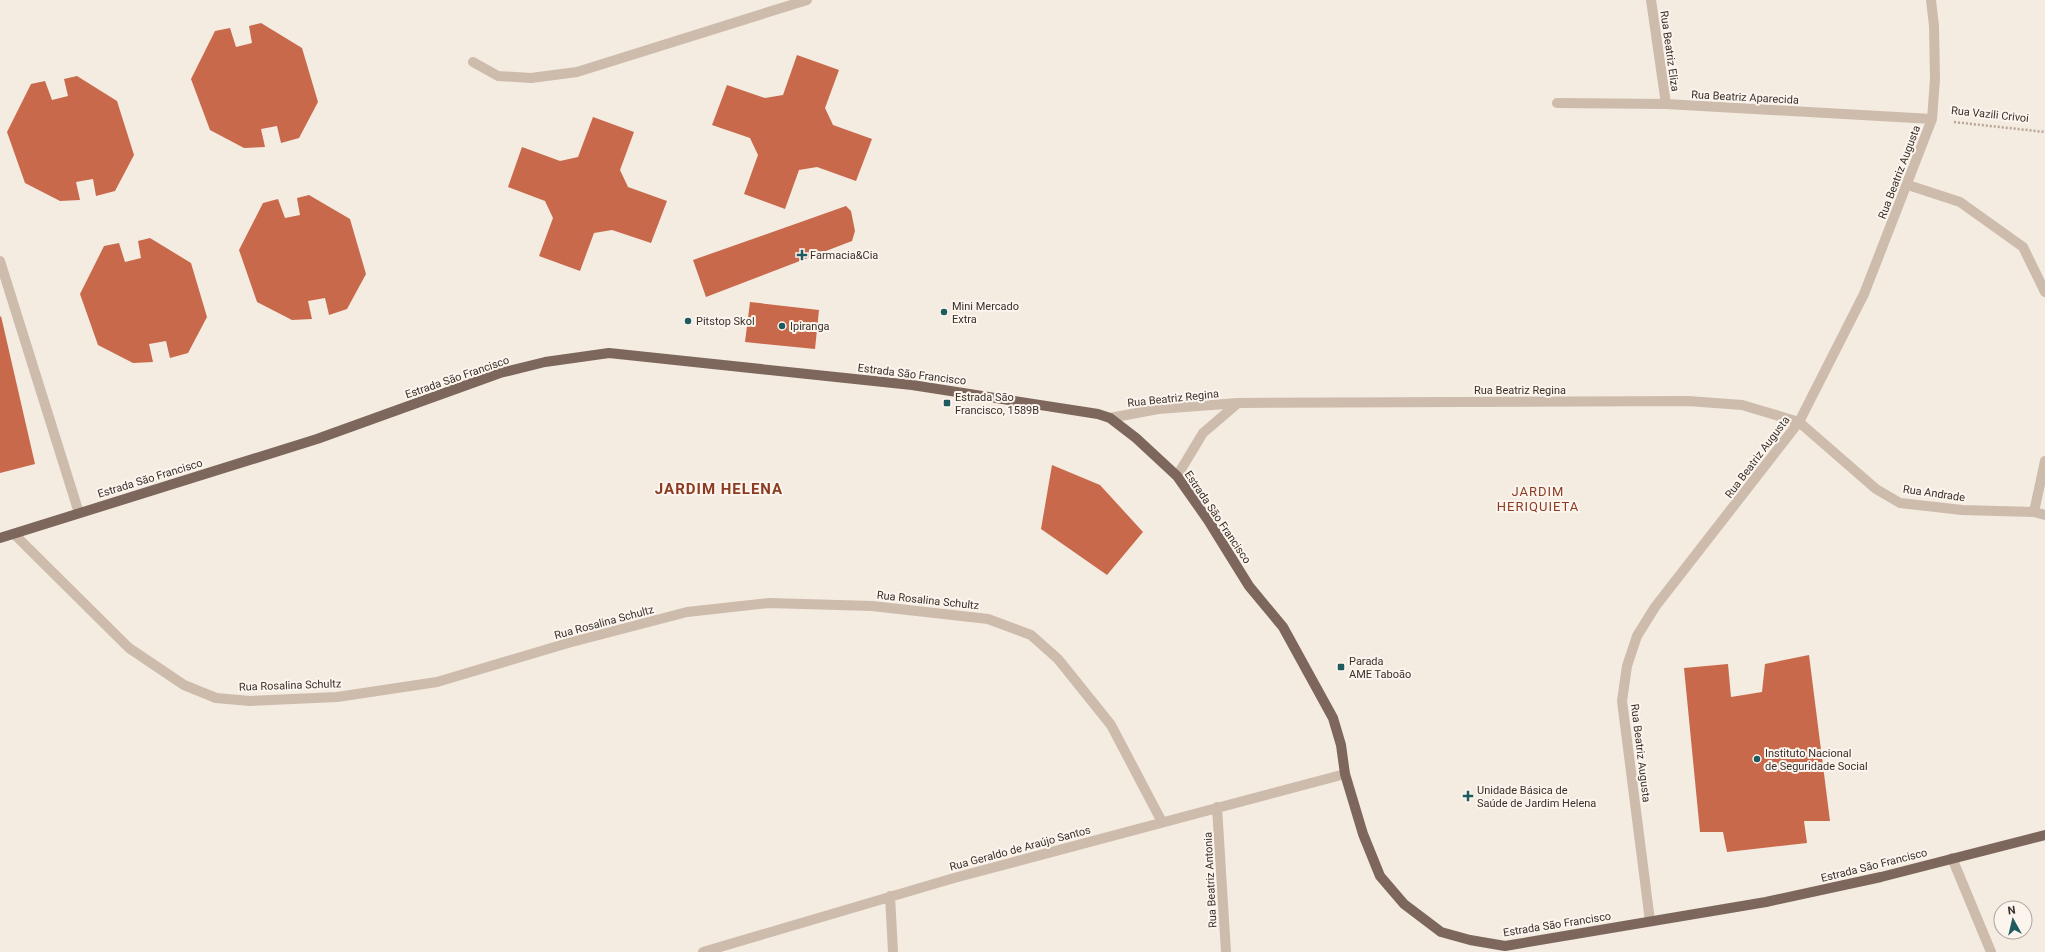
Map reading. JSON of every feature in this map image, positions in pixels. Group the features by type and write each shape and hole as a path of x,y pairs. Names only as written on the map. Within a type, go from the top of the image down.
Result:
{"main road":[{"name":"Estrada São Francisco","path":"0,538 322,437 500,373 545,362 609,353 912,385 1098,414 1110,418 1136,438 1177,476 1208,520 1249,586 1283,627 1333,718 1341,745 1346,774 1363,834 1380,876 1404,904 1441,932 1505,949 1650,921 1766,902 1881,877 2045,835"}],"street":[{"path":"472,62 498,76 531,78 577,72 807,0"},
{"name":"Rua Beatriz Eliza","path":"1651,0 1666,104"},
{"name":"Rua Beatriz Augusta","path":"1650,921 1622,701 1627,666 1637,636 1655,607 1798,422 1864,294 1908,185 1932,119 1935,79 1934,26 1931,0"},
{"name":"Rua Beatriz Aparecida","path":"1557,103 1666,104 1932,119"},
{"path":"1908,185 1960,202 2023,247 2045,292"},
{"path":"0,261 79,513"},
{"name":"Rua Beatriz Regina","path":"1110,418 1158,409 1238,403 1688,401 1742,405 1798,422"},
{"name":"Rua Beatriz Regina","path":"1177,476 1203,432 1238,403"},
{"name":"Rua Andrade","path":"1798,422 1876,489 1900,503 1962,510 2034,512 2045,515"},
{"path":"2034,512 2045,461"},
{"name":"Rua Rosalina Schultz","path":"14,534 129,648 184,685 216,698 250,701 338,697 437,682 568,643 688,612 769,603 872,606 988,619 1031,635 1058,659 1111,725 1162,822"},
{"name":"Rua Geraldo de Araújo Santos","path":"703,952 890,896 1217,807 1346,774"},
{"name":"Rua Beatriz Antonia","path":"1217,807 1226,952"},
{"path":"1952,858 1991,952"},
{"path":"890,896 893,952"}],"path":[{"name":"Rua Vazili Crivoi","path":"1932,119 2045,132"}],"building":[{"path":"261,23 302,48 318,102 299,138 281,143 277,126 261,129 265,147 244,148 210,130 191,79 215,31 230,28 236,47 252,43 249,26"},
{"path":"797,55 839,70 825,108 833,125 872,139 856,181 817,167 799,170 785,209 744,194 758,155 750,138 712,125 727,85 765,98 783,95"},
{"path":"77,76 117,101 134,155 115,191 96,196 93,179 76,182 80,200 60,201 25,183 7,132 31,84 45,81 52,100 68,96 64,79"},
{"path":"593,117 634,132 620,170 628,187 667,201 651,243 612,230 594,233 580,271 539,256 553,218 545,201 508,187 522,147 560,161 578,157"},
{"path":"309,195 350,219 366,274 347,309 329,315 325,298 308,301 312,319 292,320 257,302 239,250 263,203 278,199 285,218 300,215 297,198"},
{"path":"846,206 851,211 855,231 852,241 706,297 693,260"},
{"path":"150,238 191,263 207,317 188,353 170,358 166,341 149,344 153,362 133,363 98,345 80,294 104,246 119,243 125,262 141,258 138,241"},
{"name":"Ipiranga","path":"750,302 819,310 815,349 745,342"},
{"path":"1,316 35,464 0,473 0,317"},
{"path":"1052,465 1100,485 1143,532 1107,575 1041,529"},
{"name":"Instituto Nacional de Seguridade Social","path":"1809,655 1830,821 1804,821 1807,843 1727,852 1723,832 1700,832 1684,668 1728,664 1731,697 1762,692 1765,664"}],"place":[{"name":"Farmacia&Cia","path":"802,255"},
{"name":"Mini Mercado Extra","path":"944,312"},
{"name":"Pitstop Skol","path":"688,321"},
{"name":"Ipiranga","path":"782,326"},
{"name":"Estrada São Francisco, 1589B","path":"947,403"},
{"name":"Parada AME Taboão","path":"1341,667"},
{"name":"Instituto Nacional de Seguridade Social","path":"1757,759"},
{"name":"Unidade Básica de Saúde de Jardim Helena","path":"1468,796"}],"district":[{"name":"JARDIM HELENA","path":"719,489"},
{"name":"JARDIM HERIQUIETA","path":"1538,498"}]}
